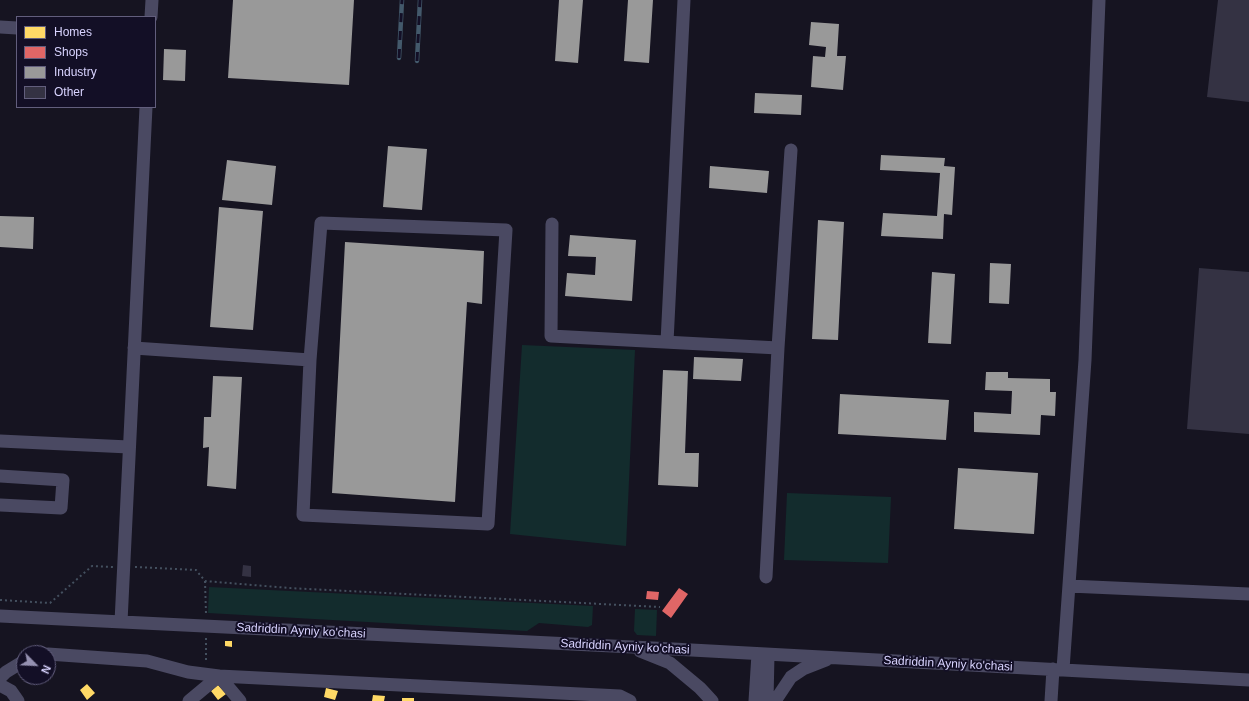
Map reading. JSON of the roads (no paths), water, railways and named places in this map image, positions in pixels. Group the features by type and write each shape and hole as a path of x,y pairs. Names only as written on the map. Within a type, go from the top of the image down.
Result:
{"street":[{"path":"151,16 152,0"},
{"path":"667,342 684,0"},
{"path":"1051,701 1058,669 1069,586 1085,360 1099,0"},
{"path":"0,27 16,28"},
{"path":"121,622 146,108"},
{"path":"766,577 778,348 792,150"},
{"path":"321,223 506,230 488,524 304,515 310,360 321,223"},
{"path":"552,224 551,336 778,348"},
{"path":"134,348 310,360"},
{"path":"0,441 129,447"},
{"path":"0,476 63,480 61,508 0,506"},
{"path":"1069,586 1249,594"},
{"name":"Sadriddin Ayniy ko'chasi","path":"0,616 1058,669 1249,680"},
{"path":"633,648 670,663 700,688 712,701"},
{"path":"755,701 763,654"},
{"path":"763,654 767,701"},
{"path":"56,655 147,661 188,672 219,676 620,696 630,701"},
{"path":"775,701 791,677 804,668 831,658"},
{"path":"0,678 16,666"},
{"path":"189,701 219,676"},
{"path":"219,676 240,701"},
{"path":"0,685 10,691 18,701"}],"railway":[{"path":"399,58 402,0"},
{"path":"417,61 420,0"}]}
